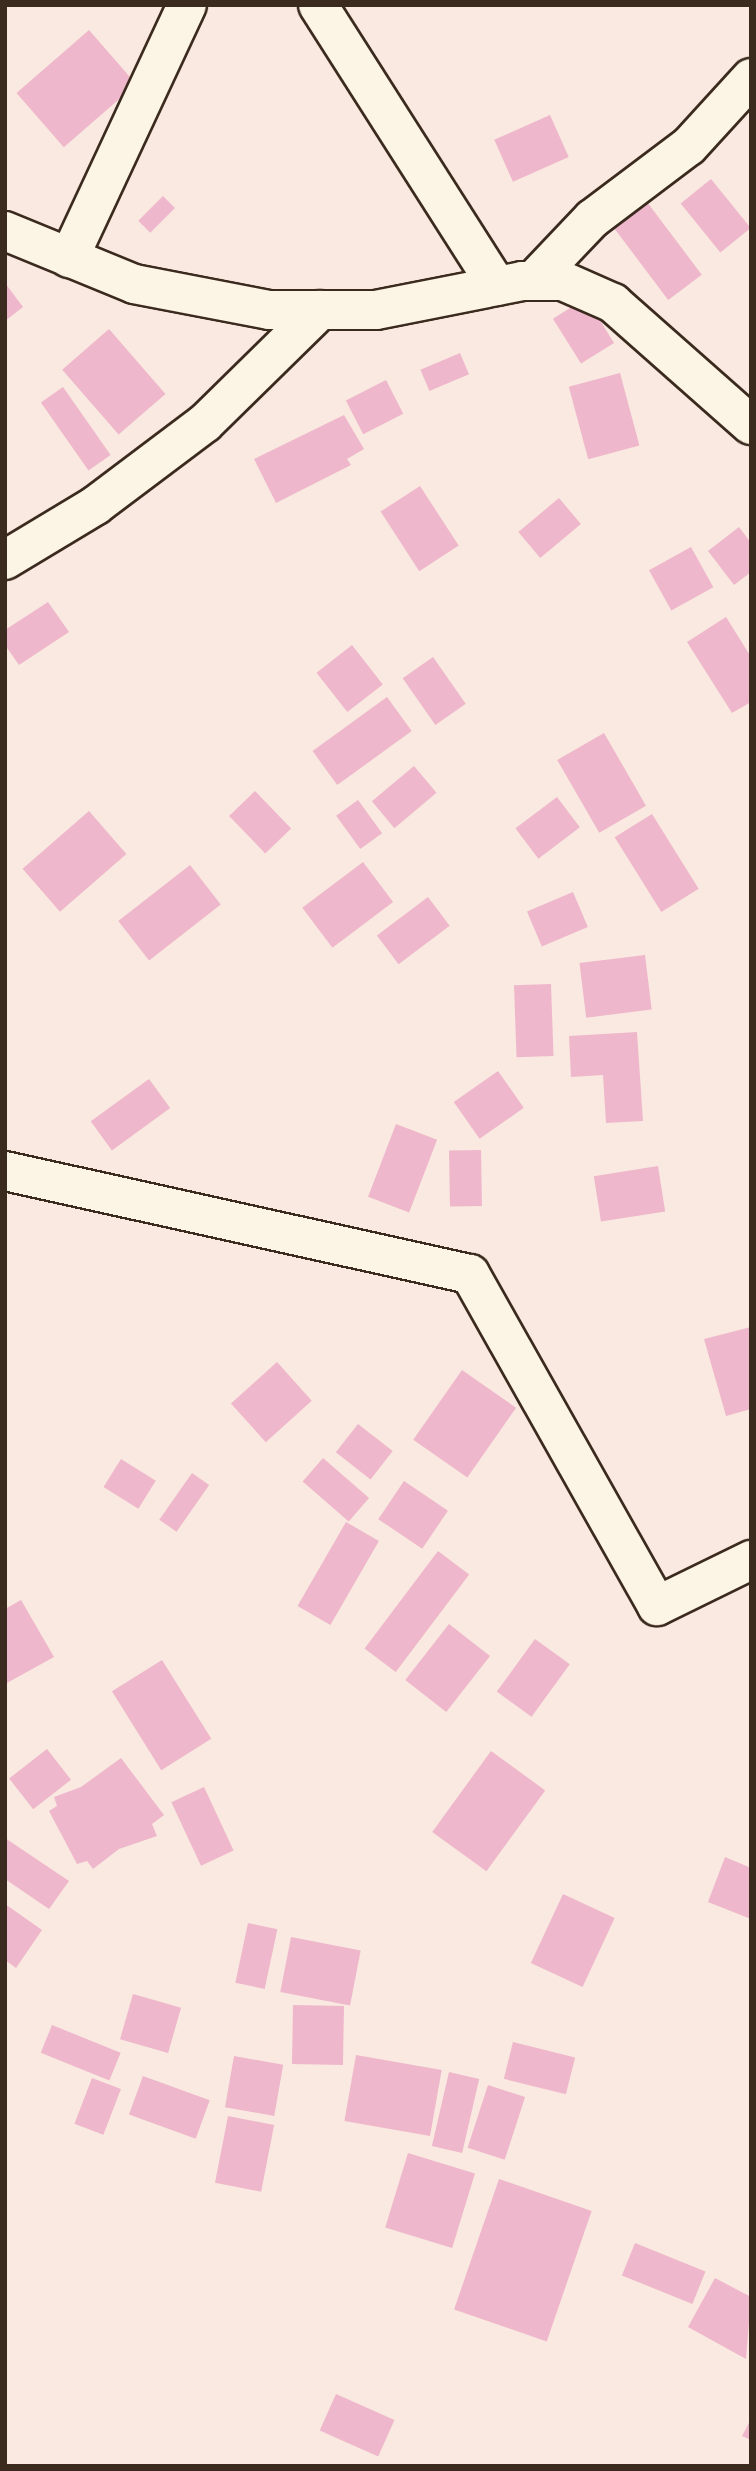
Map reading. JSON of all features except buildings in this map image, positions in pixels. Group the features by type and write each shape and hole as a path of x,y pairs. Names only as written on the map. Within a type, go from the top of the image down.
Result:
{"street":[{"path":"69,258 187,5"},
{"path":"318,5 515,284"},
{"path":"515,284 592,219 689,146 751,78"},
{"path":"5,231 134,284 269,310 376,310 515,284 563,281 612,303 751,425"},
{"path":"5,561 96,505 205,423 320,310"},
{"path":"5,1171 470,1274 657,1606 751,1560"}]}
